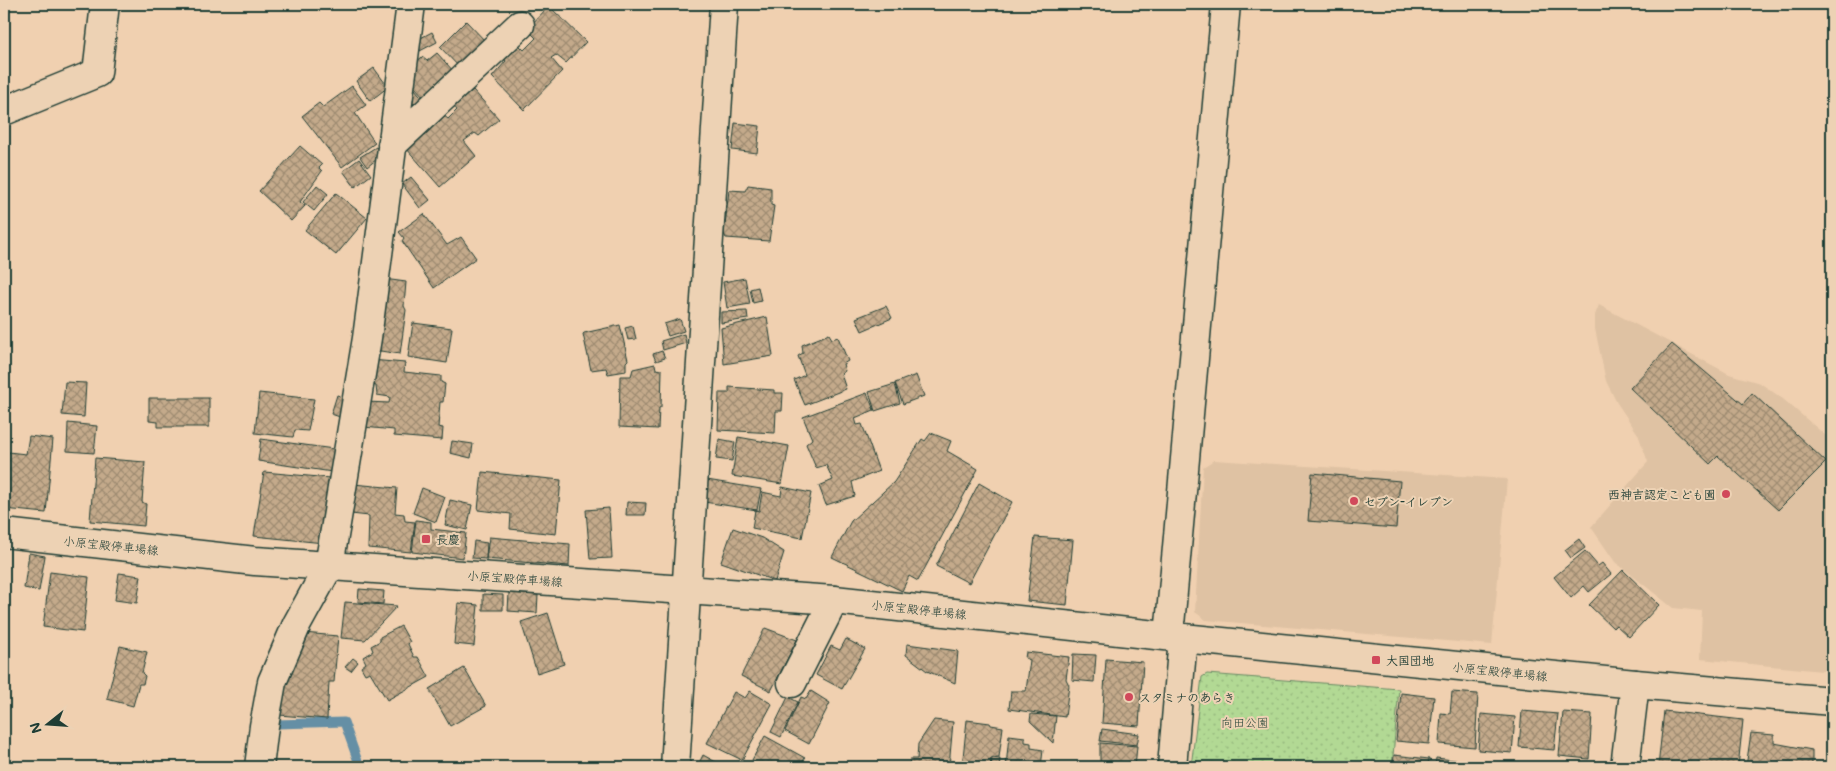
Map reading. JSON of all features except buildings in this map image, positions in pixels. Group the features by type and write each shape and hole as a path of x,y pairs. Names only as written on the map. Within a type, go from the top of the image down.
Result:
{"street":[{"path":"4,111 96,73 105,4"},
{"path":"259,767 272,682 297,624 329,566 367,338 411,4"},
{"path":"675,767 724,4"},
{"path":"1172,767 1176,637 1226,4"},
{"path":"392,144 520,25"},
{"name":"小原宝殿停車場線","path":"4,533 255,561 834,600 1635,684 1832,701"},
{"path":"792,683 834,600"},
{"path":"1625,767 1635,684"}],"shaded area":[{"name":"西神吉認定こども園","path":"1599,305 1729,374 1760,383 1783,399 1832,441 1832,672 1700,659 1702,611 1673,608 1615,562 1591,527 1648,462 1638,434 1617,403 1606,381 1595,329 1595,315"},
{"path":"1214,460 1507,479 1492,645 1206,620 1195,612 1203,467"}],"green space":[{"name":"向田公園","path":"1207,674 1399,689 1392,767 1191,767 1202,677"}],"waterway":[{"path":"277,724 344,722 360,767"}],"place":[{"name":"西神吉認定こども園","path":"1726,494"},
{"name":"セブン-イレブン","path":"1354,501"},
{"name":"長慶","path":"426,539"},
{"name":"大国団地","path":"1376,660"},
{"name":"スタミナのあらき","path":"1129,697"}]}
